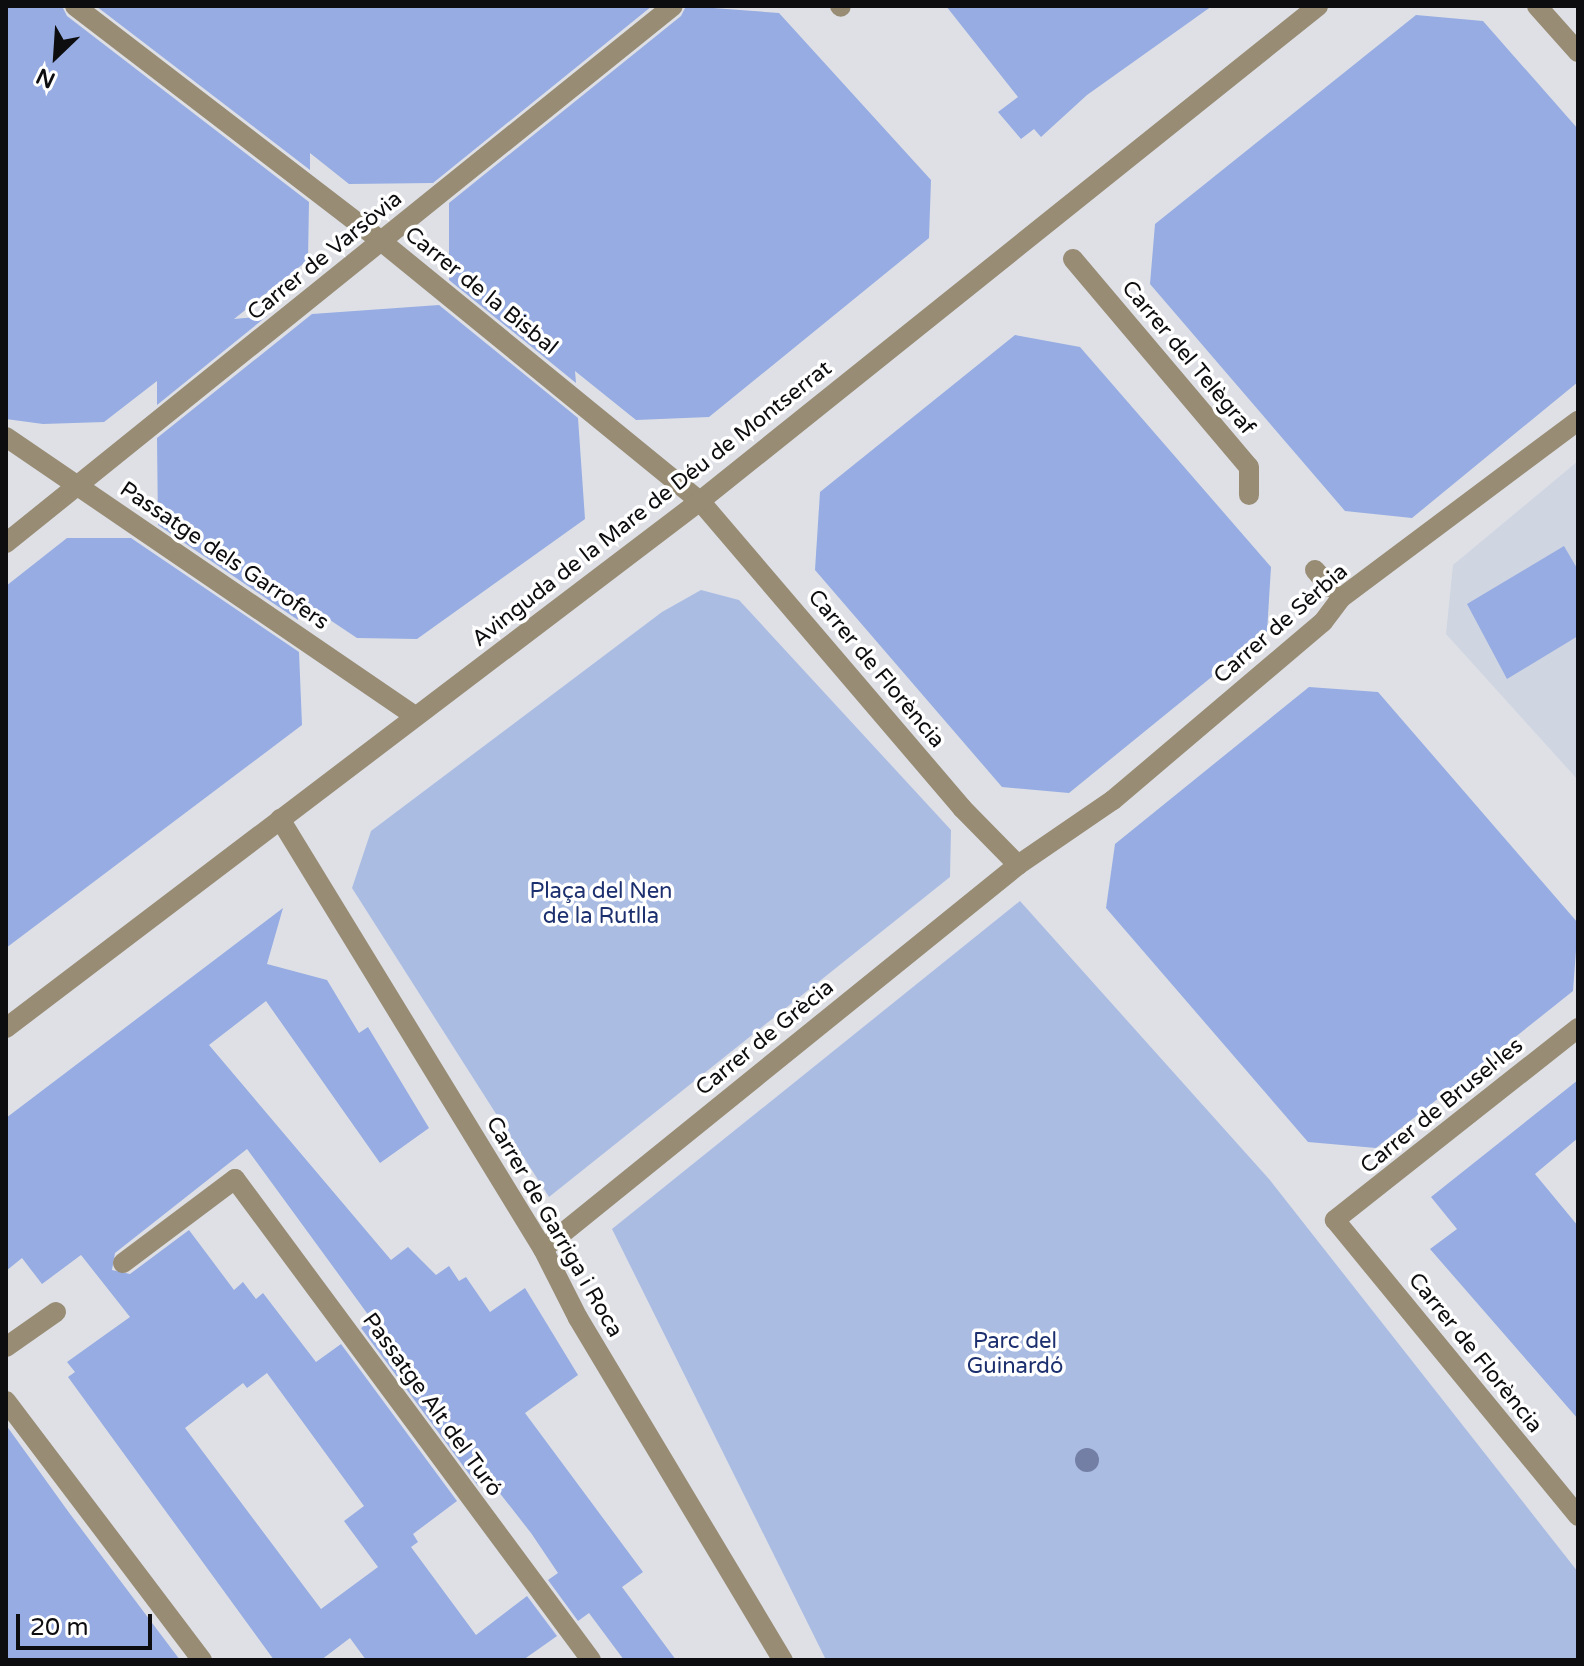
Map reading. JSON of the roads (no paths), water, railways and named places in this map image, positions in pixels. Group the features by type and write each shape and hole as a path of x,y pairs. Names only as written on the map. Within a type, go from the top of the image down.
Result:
{"street":[{"name":"Carrer de la Bisbal","path":"75,6 381,241 700,501"},
{"name":"Carrer de Varsòvia","path":"6,543 673,6"},
{"name":"Avinguda de la Mare de Déu de Montserrat","path":"6,1028 700,501 1318,6"},
{"path":"1537,6 1578,52"},
{"name":"Carrer del Telègraf","path":"1073,259 1249,467 1249,495"},
{"name":"Carrer de Sèrbia","path":"1018,865 1113,800 1323,622 1341,598 1578,421"},
{"name":"Passatge dels Garrofers","path":"6,437 415,716"},
{"name":"Carrer de Florència","path":"700,501 962,808 1018,865"},
{"path":"1315,570 1330,587"},
{"name":"Carrer de Garriga i Roca","path":"280,819 543,1249 578,1318 783,1660"},
{"name":"Carrer de Grècia","path":"543,1249 1018,865"},
{"name":"Carrer de Brusel·les","path":"1335,1220 1578,1028"},
{"name":"Passatge Alt del Turó","path":"123,1263 235,1179 591,1660"},
{"name":"Carrer de Florència","path":"1335,1220 1578,1516"},
{"path":"6,1347 56,1312"},
{"path":"6,1401 202,1660"}],"park label":[{"name":"Plaça del Nen de la Rutlla","path":"601,904"},
{"name":"Parc del Guinardó","path":"1015,1354"}]}
